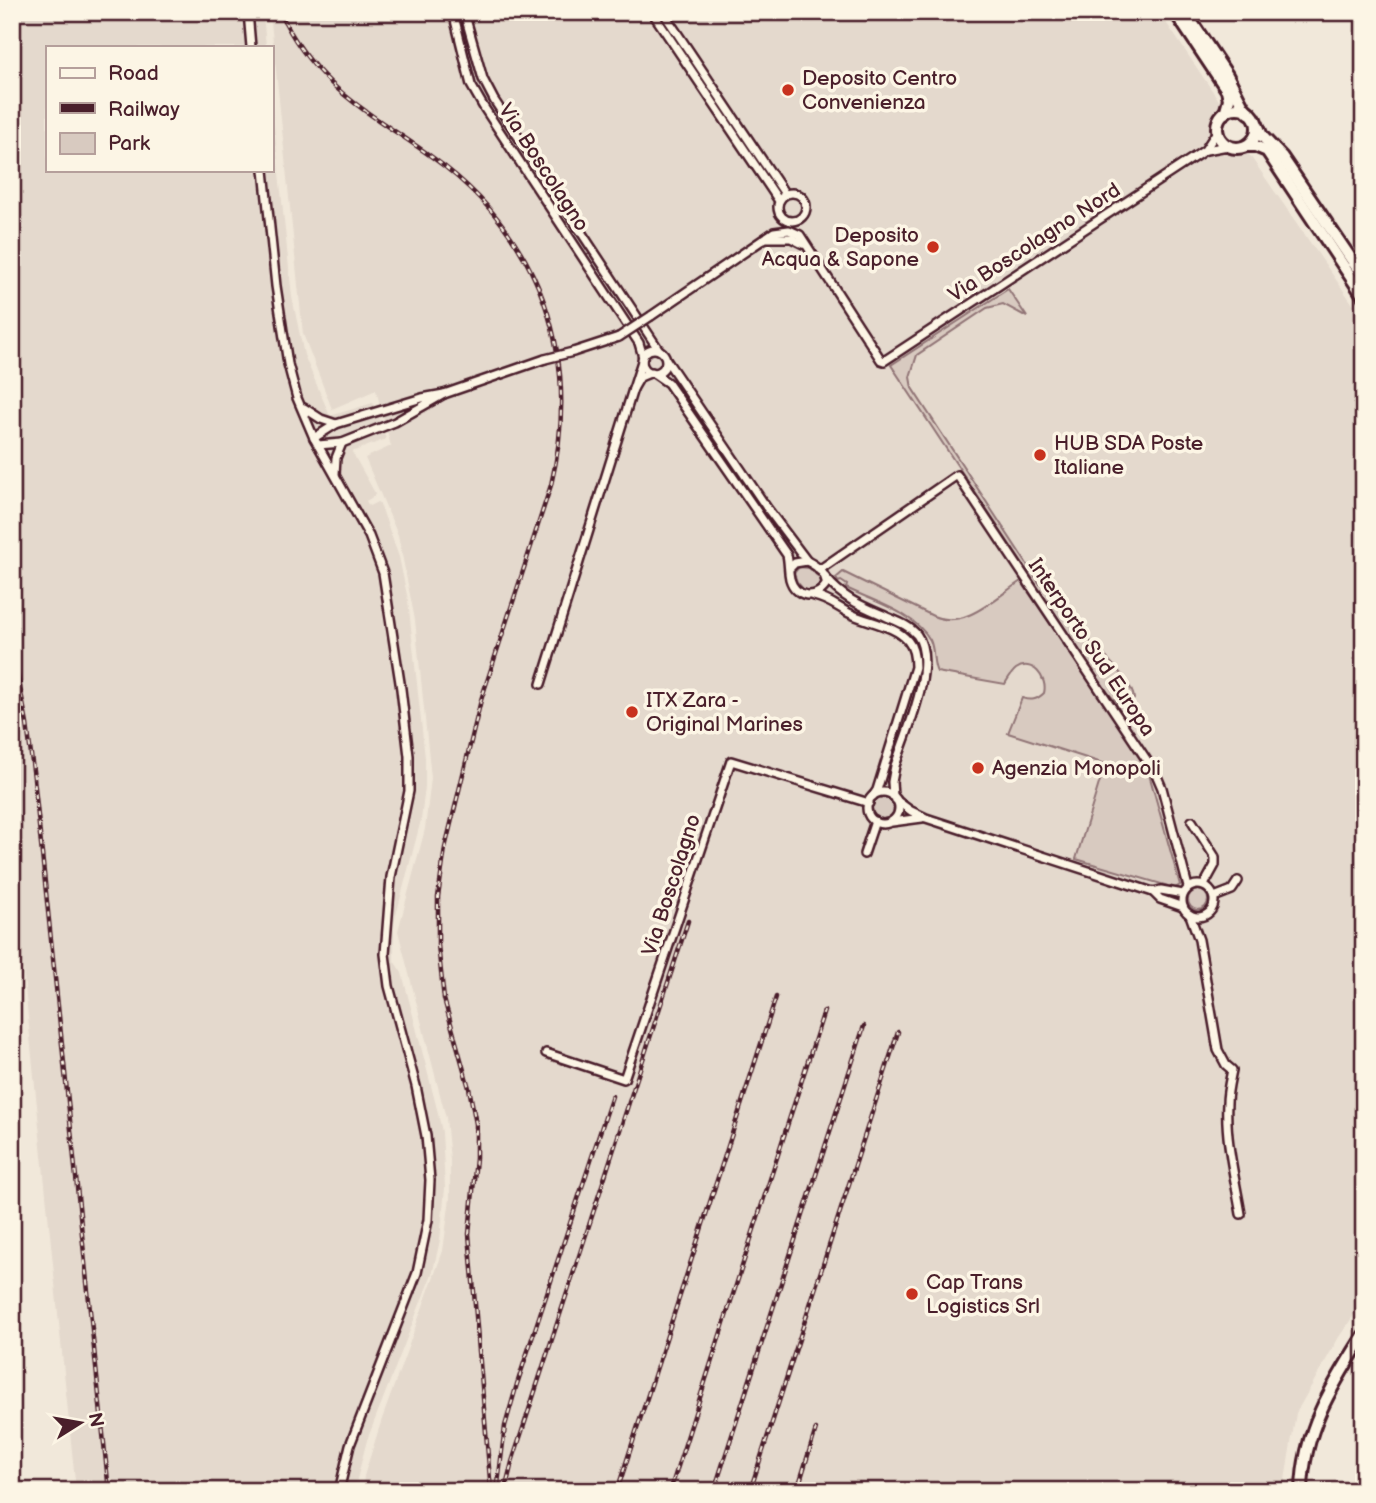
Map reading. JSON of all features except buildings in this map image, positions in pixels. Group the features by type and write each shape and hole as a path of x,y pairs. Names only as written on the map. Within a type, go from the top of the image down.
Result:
{"main road":[{"path":"1175,12 1227,90 1229,99 1225,113"},
{"path":"1185,12 1227,75 1262,136 1282,157 1364,278"},
{"path":"1250,113 1237,108 1225,113 1220,118 1217,130 1219,136 1228,146 1234,148 1255,146 1266,151 1364,296"},
{"path":"1247,146 1255,136 1256,124"},
{"path":"1302,1491 1307,1450 1320,1408 1364,1335"}],"street":[{"path":"248,12 251,46"},
{"name":"Via Boscolagno","path":"453,12 471,85 483,106 639,343 645,368 668,383 787,555 790,580 794,587 804,595 827,599 849,613 885,627 907,639 912,648 915,667 877,790 871,800"},
{"name":"Via Boscolagno","path":"464,12 473,50 494,100 767,508 807,561 819,569 839,593 909,627 918,636 923,648 925,671 895,766 892,782 898,814 891,822"},
{"path":"652,12 779,201 780,214 787,220 797,220 804,215 807,205 803,197 795,192 785,194 779,201"},
{"path":"663,12 785,194"},
{"name":"Via Boscolagno Nord","path":"1205,150 1217,130"},
{"name":"Via Boscolagno Nord","path":"444,394 619,337 767,238 791,238 805,245 881,360 886,360 1205,150 1228,146"},
{"path":"264,172 282,331 297,398 335,479 369,536 383,573 407,724 409,791 391,877 385,954 391,995 422,1113 430,1180 424,1246 417,1273 350,1445 339,1491"},
{"path":"541,684 643,359 650,349 659,349"},
{"path":"633,389 640,377 660,371 667,361"},
{"path":"316,442 336,424 444,394"},
{"path":"316,442 342,443 407,416 444,394"},
{"path":"297,398 313,415 336,424"},
{"path":"402,404 398,413 407,416"},
{"path":"335,479 336,458 342,443"},
{"name":"Interporto Sud Europa","path":"819,569 957,475 1156,774 1162,788 1185,891"},
{"path":"790,568 795,563 807,561"},
{"path":"812,596 823,590 826,585 825,577"},
{"name":"Via Boscolagno","path":"546,1053 624,1079 730,761 871,800 883,793 895,798"},
{"path":"895,798 911,811 926,818 1153,892 1160,899 1183,907 1199,940 1218,1050 1221,1059 1232,1070 1227,1121 1241,1214"},
{"path":"871,800 868,811 875,821 882,824 926,818"},
{"path":"864,854 875,821"},
{"path":"1192,821 1215,857 1204,885"},
{"path":"1214,897 1233,889 1238,881"},
{"path":"1153,892 1185,891 1193,885 1209,888 1214,897 1213,908 1205,916 1199,940"},
{"path":"1183,907 1185,891"},
{"path":"1189,915 1205,916"}],"shaded area":[{"path":"12,12 263,12 266,46 46,46 46,172 273,172 273,115 292,297 304,355 330,416 373,403 386,439 352,452 375,493 366,501 369,506 379,503 383,512 399,557 408,600 425,758 425,787 421,820 394,923 394,961 402,973 437,1109 442,1132 445,1188 440,1240 433,1271 367,1440 354,1491 76,1491 12,859"},
{"path":"270,12 1159,12 1222,105 1204,145 1210,154 1248,153 1364,320 1364,1300 1339,1337 1296,1413 1285,1480 1287,1491 362,1491 382,1419 443,1251 450,1198 446,1118 398,931 425,829 431,778 415,620 398,535 365,458 391,446 376,390 332,409 303,334"}],"green space":[{"path":"1008,289 1027,317 1003,304 987,308 917,355 910,377 912,388 1040,584 1046,580 1077,626 1126,681 1134,699 1125,706 1119,705 1107,692 891,365"},
{"path":"799,567 809,568 820,578 819,585 814,590 804,590 797,582 794,573"},
{"path":"843,572 933,616 945,619 957,619 980,610 1021,581 1147,767 1180,885 1175,888 1076,859 1105,764 1008,733 1022,698 1034,699 1044,693 1044,681 1037,671 1022,666 1014,671 1005,684 937,672 932,644 923,631 904,615 846,588 847,585 838,582 836,578"},
{"path":"883,797 891,800 894,808 891,816 883,819 875,816 872,808 875,800"},
{"path":"1198,890 1205,893 1208,900 1205,907 1198,910 1191,907 1188,900 1191,893"}],"railway":[{"path":"280,12 294,38 327,79 365,111 432,157 470,188 501,223 526,261 544,302 556,345 561,390 559,437 551,485 481,700 445,848 438,897 438,945 444,999 469,1088 476,1124 476,1158 469,1234 491,1491"},
{"path":"12,645 34,778 109,1491"},
{"path":"505,1491 512,1462 688,921"},
{"path":"617,1491 776,997"},
{"path":"670,1491 824,1011"},
{"path":"714,1491 864,1026"},
{"path":"750,1491 898,1032"},
{"path":"498,1484 505,1426 517,1384 612,1096"},
{"path":"797,1491 816,1429"}],"place":[{"name":"Deposito Centro Convenienza","path":"788,90"},
{"name":"Deposito Acqua & Sapone","path":"933,247"},
{"name":"HUB SDA Poste Italiane","path":"1040,455"},
{"name":"ITX Zara - Original Marines","path":"632,712"},
{"name":"Agenzia Monopoli","path":"978,768"},
{"name":"Cap Trans Logistics Srl","path":"912,1294"}]}
